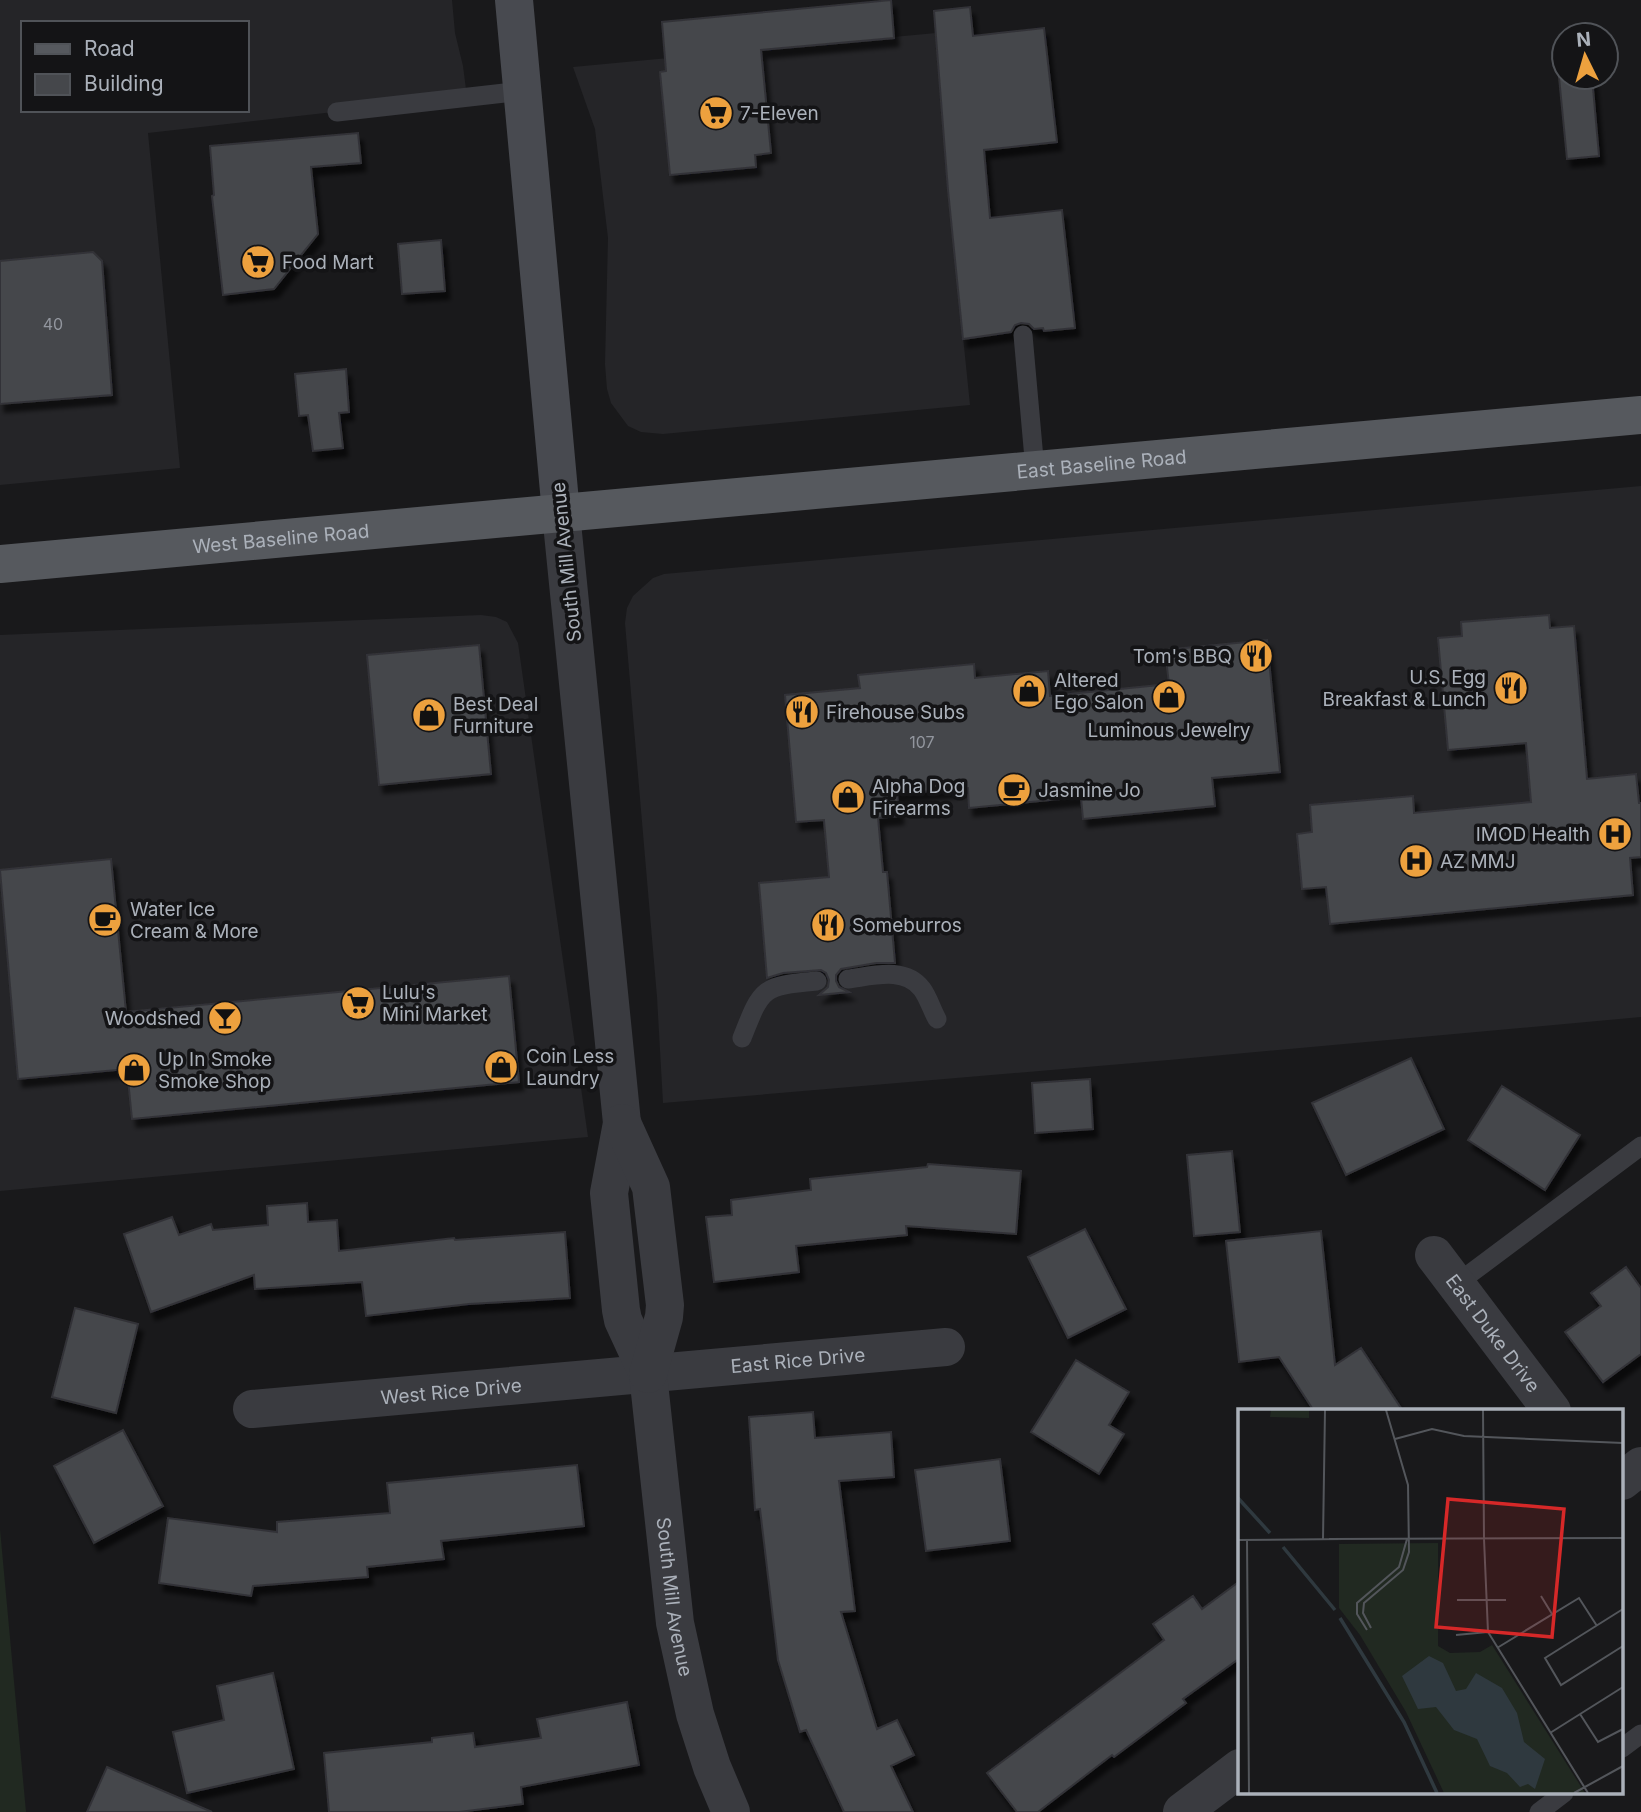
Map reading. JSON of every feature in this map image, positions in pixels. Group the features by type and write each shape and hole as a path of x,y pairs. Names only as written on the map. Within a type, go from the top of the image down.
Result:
{"main road":[{"name":"South Mill Avenue","path":"513,0 561,513"},
{"name":"East Baseline Road","path":"561,513 1641,415"},
{"name":"West Baseline Road","path":"0,564 561,513"}],"street":[{"name":"South Mill Avenue","path":"561,513 622,1123 609,1193 623,1320 648,1374 674,1623 695,1714 712,1768 731,1812"},
{"name":"East Duke Drive","path":"1434,1255 1550,1409"},
{"name":"East Rice Drive","path":"648,1374 946,1347"},
{"name":"West Rice Drive","path":"252,1409 648,1374"},
{"path":"1624,1479 1641,1466"},
{"path":"1182,1812 1238,1770"}],"lane":[{"path":"337,112 522,91"},
{"path":"1023,335 1035,470"},
{"path":"848,979 899,974 909,978 922,988 937,1019"},
{"path":"742,1038 757,1000 764,992 774,987 817,981"},
{"path":"1455,1285 1641,1146"},
{"path":"1624,1747 1641,1734"},
{"path":"1539,1812 1563,1794"}],"shaded area":[{"path":"0,0 452,0 467,97 148,133 180,468 0,485"},
{"path":"936,33 948,190 970,405 663,434 641,432 628,426 611,403 607,389 605,364 608,238 595,129 573,67"},
{"path":"1641,486 1641,1017 663,1103 657,997 625,623 627,608 633,596 653,578 664,574"},
{"path":"481,615 507,622 518,643 588,1137 0,1191 0,635"},
{"path":"0,1529 26,1812 0,1812"}],"building":[{"path":"891,0 894,38 761,50 771,153 755,155 756,167 670,175 660,72 666,71 662,22"},
{"path":"970,7 973,36 1044,28 1057,142 984,150 990,218 1062,210 1075,328 1044,331 1043,328 1034,329 1029,324 1021,323 1015,325 1011,332 963,339 934,11"},
{"path":"1560,91 1593,91 1599,156 1567,159"},
{"path":"358,133 361,163 311,167 318,234 274,289 223,295 212,196 210,146"},
{"path":"441,240 445,291 402,294 398,244"},
{"path":"93,252 102,261 112,395 0,404 0,261"},
{"path":"346,369 349,412 339,413 343,448 313,451 308,415 299,416 295,374"},
{"path":"1549,615 1550,628 1574,626 1587,779 1636,774 1641,803 1641,857 1630,858 1633,895 1330,924 1326,887 1302,889 1297,834 1312,832 1310,805 1413,796 1414,813 1531,802 1526,743 1448,750 1438,638 1462,636 1461,622"},
{"path":"1267,640 1280,772 1212,778 1215,806 1083,819 1081,797 969,808 968,788 897,794 899,816 878,818 883,872 887,872 895,963 841,969 836,975 836,981 839,987 849,992 819,995 828,987 829,980 821,970 783,973 767,978 759,883 829,877 824,820 796,822 785,695 860,688 858,675 974,664 975,678 1048,671 1050,696 1169,684 1165,650"},
{"name":"Best Deal Furniture","path":"479,645 491,774 379,785 367,655"},
{"path":"111,859 126,1012 509,976 519,1082 132,1119 127,1069 18,1079 0,870"},
{"path":"1411,1058 1444,1129 1346,1175 1312,1103"},
{"path":"1090,1079 1093,1129 1035,1133 1032,1083"},
{"path":"1502,1086 1580,1135 1545,1190 1468,1140"},
{"path":"1232,1151 1240,1232 1194,1236 1187,1155"},
{"path":"928,1164 1021,1171 1016,1234 906,1226 907,1235 796,1246 799,1272 714,1282 706,1217 732,1215 731,1200 811,1190 810,1179 927,1167"},
{"path":"307,1203 308,1222 337,1220 339,1251 454,1238 565,1232 570,1298 469,1304 366,1316 362,1282 255,1289 254,1275 151,1312 124,1234 172,1217 179,1235 211,1224 213,1230 268,1225 267,1206"},
{"path":"1085,1229 1126,1309 1068,1338 1028,1257"},
{"path":"1321,1231 1335,1365 1361,1348 1402,1409 1313,1409 1279,1357 1239,1362 1226,1241"},
{"path":"1626,1267 1641,1288 1641,1354 1603,1382 1565,1332 1601,1306 1591,1293"},
{"path":"75,1308 138,1324 116,1413 52,1397"},
{"path":"1076,1360 1129,1392 1109,1425 1124,1434 1099,1474 1031,1432"},
{"path":"813,1412 815,1438 891,1432 894,1477 839,1481 855,1611 841,1612 877,1729 897,1720 914,1755 891,1766 913,1812 844,1812 806,1730 800,1732 778,1660 760,1509 755,1510 749,1417"},
{"path":"123,1430 163,1506 94,1543 54,1466"},
{"path":"1000,1459 1010,1541 926,1551 915,1470"},
{"path":"577,1465 584,1526 441,1541 444,1559 367,1567 368,1577 253,1586 251,1596 159,1583 168,1518 277,1532 277,1522 390,1513 387,1483"},
{"path":"1238,1582 1238,1659 1183,1699 1186,1703 1038,1812 1017,1812 987,1773 1164,1640 1153,1624 1193,1596 1202,1609"},
{"path":"273,1673 294,1769 187,1793 173,1732 224,1720 217,1686"},
{"path":"627,1702 639,1765 521,1787 523,1804 459,1812 329,1812 324,1753 432,1742 432,1738 473,1733 475,1747 541,1738 537,1719"},
{"path":"107,1767 212,1812 87,1812"}],"place":[{"name":"7-Eleven","path":"716,113"},
{"name":"Food Mart","path":"258,262"},
{"name":"Tom's BBQ","path":"1256,656"},
{"name":"U.S. Egg Breakfast & Lunch","path":"1511,688"},
{"name":"Altered Ego Salon","path":"1029,691"},
{"name":"Luminous Jewelry","path":"1169,697"},
{"name":"Firehouse Subs","path":"802,712"},
{"name":"Best Deal Furniture","path":"429,715"},
{"name":"Jasmine Jo","path":"1014,790"},
{"name":"Alpha Dog Firearms","path":"848,797"},
{"name":"IMOD Health","path":"1615,834"},
{"name":"AZ MMJ","path":"1416,861"},
{"name":"Water Ice Cream & More","path":"105,920"},
{"name":"Someburros","path":"828,925"},
{"name":"Lulu's Mini Market","path":"358,1003"},
{"name":"Woodshed","path":"225,1018"},
{"name":"Coin Less Laundry","path":"501,1067"},
{"name":"Up In Smoke Smoke Shop","path":"134,1070"}]}
